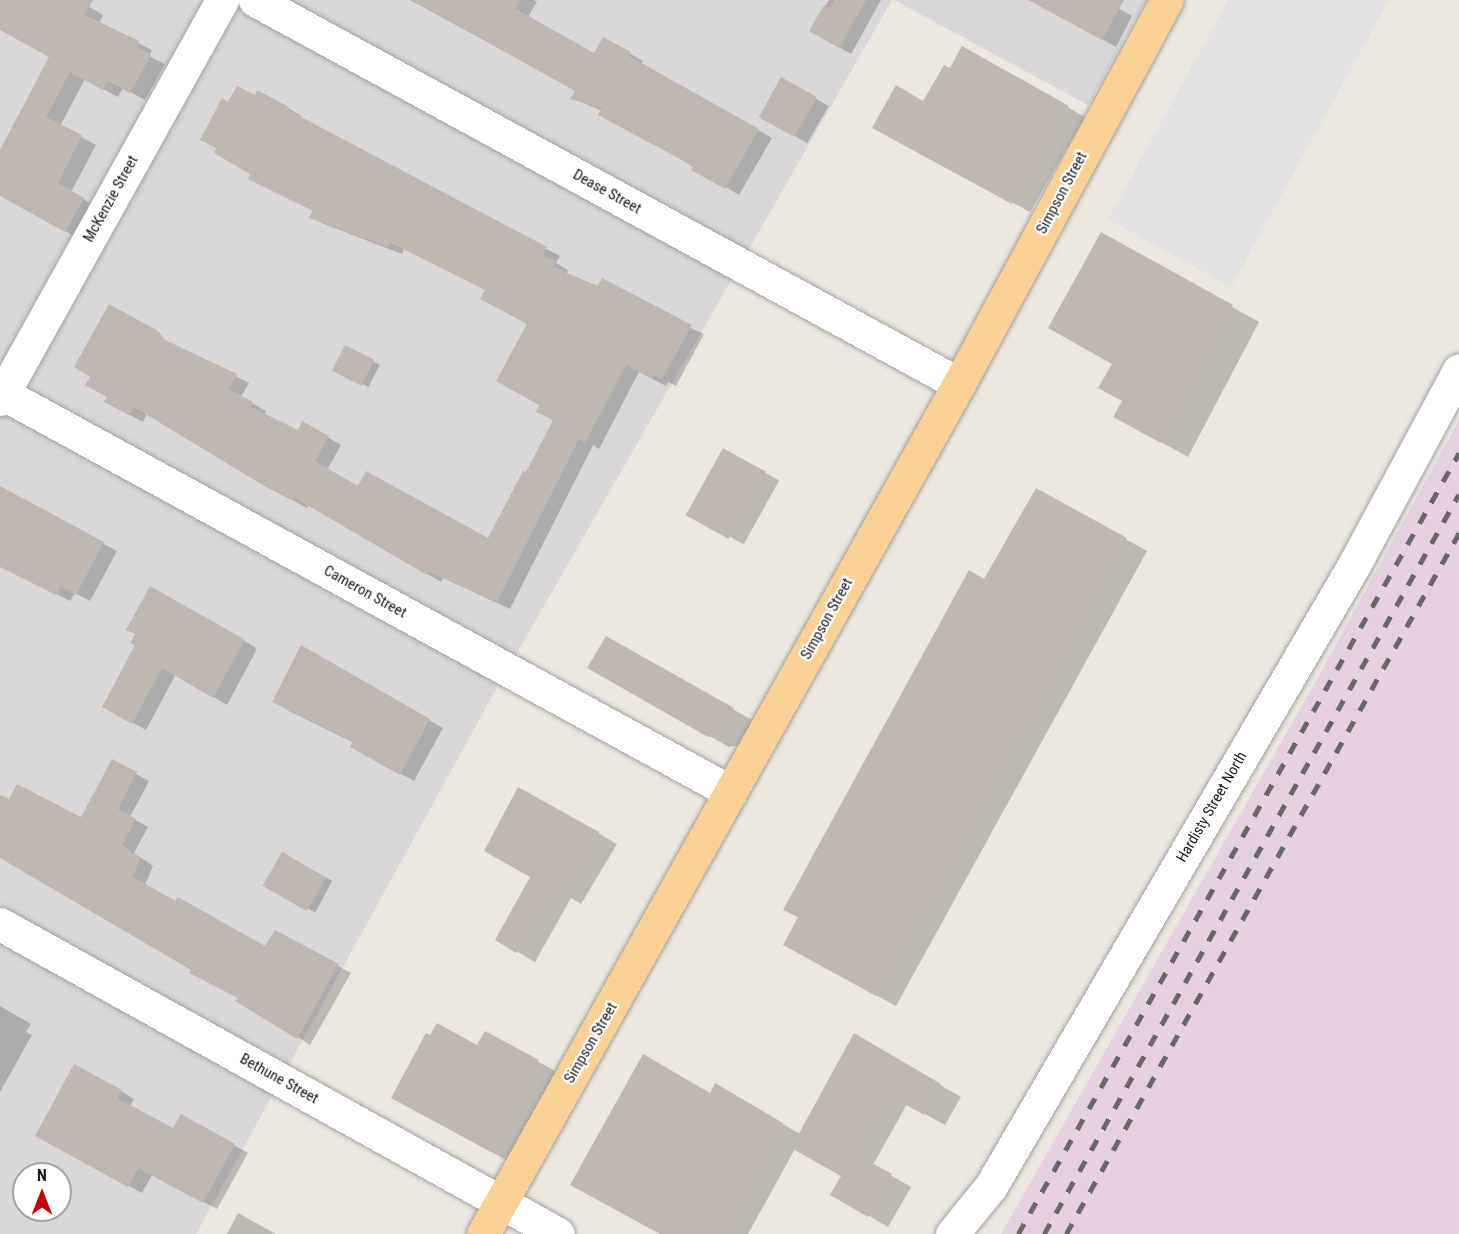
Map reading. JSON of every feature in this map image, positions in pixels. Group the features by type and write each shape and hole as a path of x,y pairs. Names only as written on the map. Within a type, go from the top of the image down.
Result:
{"main road":[{"name":"Simpson Street","path":"483,1234 959,384 1167,0"}],"street":[{"name":"McKenzie Street","path":"1,395 222,0"},
{"name":"Dease Street","path":"255,0 959,384"},
{"name":"Hardisty Street North","path":"952,1234 991,1186 1354,565 1459,370"},
{"name":"Cameron Street","path":"1,395 730,792"},
{"name":"Bethune Street","path":"0,924 558,1234"}],"shaded area":[{"path":"0,0 892,0 494,693 196,1234 0,1234"},
{"path":"894,0 1146,0 1088,105"},
{"path":"1228,0 1389,0 1231,287 1108,219"},
{"path":"1459,420 1459,1234 1001,1234 1317,679"}],"building":[{"path":"0,0 93,0 85,15 139,41 136,46 151,55 130,93 108,81 103,90 70,72 46,117 82,135 58,183 84,198 65,232 0,196 0,150 49,57 0,30"},
{"path":"412,0 520,0 516,9 594,53 603,37 631,52 629,56 759,129 725,189 691,170 693,166 598,115 602,108 570,99 575,91"},
{"path":"835,0 866,0 839,48 809,31 824,5 830,8"},
{"path":"1028,0 1124,0 1102,40"},
{"path":"962,46 1069,106 1012,204 872,128 896,85 923,101 944,65 950,68"},
{"path":"781,77 817,97 795,137 759,117"},
{"path":"237,86 255,95 257,90 289,107 288,110 547,247 543,255 556,261 553,267 598,286 602,278 692,325 662,379 655,375 652,379 626,365 585,443 579,439 497,602 429,572 427,575 295,498 293,501 266,487 134,407 129,415 104,402 107,397 85,385 90,377 74,367 109,304 158,331 165,340 237,374 229,389 253,402 251,407 298,430 302,421 329,436 315,461 358,486 366,471 488,538 553,420 536,412 539,405 496,381 527,324 480,299 485,290 391,243 388,247 309,218 313,211 248,179 250,174 214,153 216,148 200,140 222,98 228,102"},
{"path":"1101,232 1233,305 1161,443 1113,417 1122,401 1098,388 1112,364 1048,328"},
{"path":"345,345 374,360 361,386 332,371"},
{"path":"723,448 766,472 729,539 686,515"},
{"path":"0,486 104,542 76,595 61,587 56,595 0,567"},
{"path":"1036,488 1127,538 876,996 783,945 798,917 783,910 969,570 984,579"},
{"path":"150,586 242,638 243,643 213,698 162,668 132,724 102,707 135,645 130,643 135,634 126,630"},
{"path":"606,636 734,708 720,734 708,737 587,668"},
{"path":"301,645 430,719 400,775 350,747 353,742 272,702"},
{"path":"112,759 137,772 118,809 136,819 122,845 140,858 133,877 175,901 178,897 265,946 275,930 339,964 297,1039 235,1001 238,998 189,973 191,970 0,858 0,795 9,799 17,784 81,817"},
{"path":"518,787 599,832 561,894 552,889 516,953 495,940 530,877 484,851"},
{"path":"282,852 326,878 307,911 262,886"},
{"path":"437,1023 477,1045 485,1031 539,1060 491,1152 391,1098 426,1033 430,1035"},
{"path":"854,1033 941,1084 924,1115 886,1094 854,1153 892,1174 868,1217 830,1195 841,1176 791,1148"},
{"path":"643,1054 710,1093 715,1083 783,1123 722,1234 660,1234 570,1185"},
{"path":"74,1064 122,1090 117,1098 173,1128 181,1114 235,1144 203,1203 138,1168 128,1187 35,1136"}],"railway":[{"path":"1018,1234 1459,453"},
{"path":"1044,1234 1459,494"},
{"path":"1066,1234 1459,533"}]}
